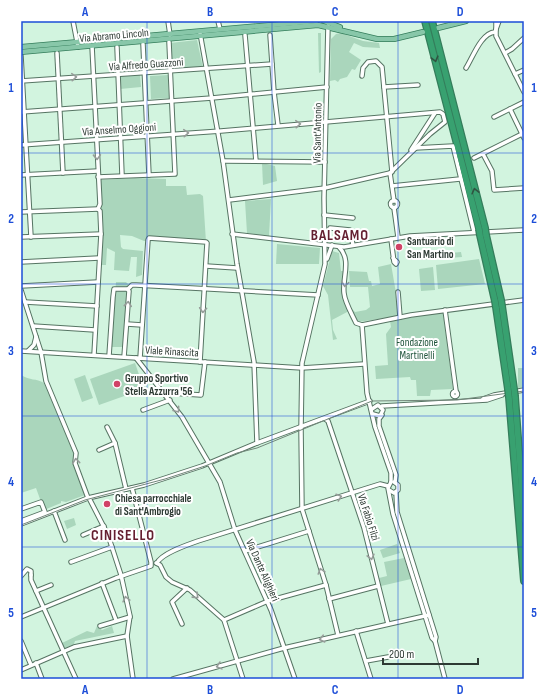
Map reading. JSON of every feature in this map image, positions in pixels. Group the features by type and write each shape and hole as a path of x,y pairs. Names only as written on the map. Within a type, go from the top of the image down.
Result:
{"highway":[{"path":"425,21 481,232"},
{"path":"432,21 518,390 512,397 524,581"},
{"path":"512,397 524,520"}],"main road":[{"name":"Via Abramo Lincoln","path":"21,47 92,46 170,38 220,29 270,23 316,21"},
{"path":"438,28 466,21"},
{"name":"Via Abramo Lincoln","path":"200,33 318,25 327,23 364,38 385,39 423,32"},
{"name":"Via Abramo Lincoln","path":"21,52 78,45 110,39 170,38"},
{"path":"92,46 96,42 110,39"}],"street":[{"path":"73,21 78,45"},
{"path":"98,177 175,174 170,71 170,38 168,21"},
{"path":"218,21 220,29"},
{"path":"498,21 495,32 524,92"},
{"name":"Via Sant'Antonio","path":"325,264 324,215 327,23"},
{"path":"466,68 485,36 495,32"},
{"path":"200,33 223,161 237,268 254,365 257,444"},
{"path":"244,35 256,161"},
{"path":"270,35 278,126"},
{"path":"504,53 512,49 524,38"},
{"path":"143,44 149,175"},
{"path":"92,46 100,204 98,209 100,211 100,234 94,356"},
{"path":"117,47 122,175"},
{"path":"57,53 63,173"},
{"path":"21,56 31,237"},
{"path":"362,76 363,68 366,63 372,61 378,62 383,70 394,201 391,204 394,208 398,237"},
{"name":"Via Alfredo Guazzoni","path":"22,81 272,64"},
{"path":"515,74 524,70"},
{"path":"384,87 418,85"},
{"path":"23,111 212,98 327,87"},
{"path":"494,117 524,102"},
{"path":"474,158 523,135 510,109"},
{"path":"229,200 325,188 391,172 407,156 415,148 445,122 443,114 435,113 407,156"},
{"name":"Via Anselmo Oggioni","path":"21,145 218,131 435,113"},
{"path":"421,143 420,146 424,148"},
{"path":"415,148 453,146 460,179 481,232"},
{"path":"483,154 492,172 494,190 524,188"},
{"path":"223,161 256,161 283,164 325,162"},
{"path":"21,174 98,171"},
{"path":"392,186 460,179"},
{"path":"21,212 98,209"},
{"path":"324,215 353,218"},
{"path":"330,228 350,230 353,245"},
{"path":"232,234 325,244 344,249 353,245 398,237 524,230"},
{"path":"21,238 100,234"},
{"path":"138,358 149,238 207,243 200,362"},
{"path":"391,239 393,258"},
{"path":"332,246 325,264 302,368 302,508 326,585 338,635"},
{"path":"344,249 347,270 344,293 356,323 362,325 445,310 524,300"},
{"path":"21,262 99,258"},
{"path":"206,266 237,268"},
{"path":"21,286 98,282"},
{"path":"109,356 114,289 128,289 132,285 318,295"},
{"path":"124,357 129,299 128,289"},
{"path":"21,290 41,352 46,380 76,453 75,463 88,498 104,526 121,576 130,617 127,636 133,679"},
{"path":"398,292 400,317"},
{"path":"25,302 96,306"},
{"path":"445,310 456,391"},
{"path":"126,324 142,325"},
{"path":"362,325 367,393 391,473 393,514 427,615 436,637 435,641 445,679"},
{"path":"33,326 95,330"},
{"path":"28,351 34,345 36,335"},
{"name":"Viale Rinascita","path":"21,351 302,368 364,364"},
{"name":"Via Dante Alighieri","path":"138,358 191,430 220,484 235,530 268,601 295,679"},
{"path":"167,396 171,393 201,395 205,362"},
{"path":"372,411 376,405 470,402 518,390"},
{"path":"143,410 170,400"},
{"path":"21,522 88,498 132,488 209,464 370,401"},
{"path":"372,411 376,416 400,405"},
{"path":"382,406 379,426 396,475 391,485 392,492 396,492"},
{"name":"Via Fabio Filzi","path":"325,419 328,420 364,528 388,624"},
{"path":"107,427 115,443 126,489"},
{"path":"99,450 115,443"},
{"path":"157,563 159,559 175,550 231,530 380,484 391,485 398,487 396,492 397,512 427,615"},
{"path":"132,488 152,563"},
{"path":"21,509 41,502 45,512 21,522"},
{"path":"54,511 64,540"},
{"path":"83,535 104,526"},
{"path":"245,551 309,530"},
{"path":"71,562 112,547"},
{"path":"21,617 102,583 149,567 152,563 157,563"},
{"path":"157,563 172,582 187,588 224,620 243,679"},
{"path":"21,576 26,569 29,569 32,572 31,575 36,591 76,679"},
{"path":"24,572 25,576 31,575"},
{"path":"102,583 116,620"},
{"path":"36,591 52,584"},
{"path":"224,620 268,601 326,585"},
{"path":"329,599 378,586"},
{"path":"182,624 172,602 187,588"},
{"path":"173,679 284,648 427,615"},
{"path":"100,626 130,617"},
{"path":"356,631 371,679"},
{"path":"22,670 74,647 127,636"},
{"path":"21,641 31,665"},
{"path":"366,661 388,657"},
{"path":"36,663 42,679"}],"green space":[{"path":"318,33 321,33 321,72 319,73"},
{"path":"341,33 363,41 379,43 380,48 363,47 354,43 349,52 361,60 355,70 352,69 347,77 340,79 338,82 335,80 330,81 331,39 336,34"},
{"path":"197,40 203,68 171,70 170,43"},
{"path":"140,74 141,87 120,89 119,76"},
{"path":"168,75 169,98 151,99 150,76"},
{"path":"262,163 275,166 277,181 263,185"},
{"path":"135,178 166,179 166,186 186,186 187,195 200,194 203,196 206,242 144,241 132,236 120,235 121,247 123,249 143,251 142,275 136,277 137,257 131,257 129,271 114,270 115,252 107,248 106,265 102,265 101,180"},
{"path":"271,199 269,236 247,233 245,201"},
{"path":"277,244 320,248 319,264 276,264"},
{"path":"442,249 447,254 442,259 437,254"},
{"path":"332,251 339,253 341,271 343,271 342,293 349,311 332,320 333,330 337,339 333,340 328,295 323,286"},
{"path":"436,251 437,259 421,260 420,252"},
{"path":"461,252 462,257 450,258 450,253"},
{"path":"479,259 485,284 438,289 436,265"},
{"path":"391,264 400,316 358,322 352,309 355,312 366,310 370,307 368,287 350,287 349,271 367,272 372,286 380,284 378,267"},
{"path":"433,267 435,290 421,291 419,269"},
{"path":"116,282 126,282 128,284 123,347 111,347"},
{"name":"Fondazione Martinelli","path":"443,312 453,389 431,390 430,396 417,396 416,380 411,380 410,377 376,379 375,366 388,365 386,334 391,327 390,321"},
{"name":"Gruppo Sportivo Stella Azzurra '56","path":"135,363 144,389 99,405 90,379"},
{"path":"518,368 524,368 524,387 518,388"},
{"path":"21,375 44,383 74,453 74,464 85,495 66,502 61,501 61,503 44,510 36,488 21,493"},
{"path":"85,375 93,398 82,402 74,379"},
{"path":"74,518 76,525 67,529 64,521"},
{"path":"397,544 400,553 383,558 380,550"},
{"path":"404,558 411,579 381,586 379,578 387,576 384,562"},
{"path":"97,626 102,630 112,626 114,633 75,641 74,644 65,648 62,643 87,631 94,633"}],"tram line":[{"path":"21,525 85,500 165,479 205,466 237,453 257,448 372,401 457,400 524,391"}],"place":[{"name":"Santuario di San Martino","path":"399,247"},
{"name":"Gruppo Sportivo Stella Azzurra '56","path":"117,384"},
{"name":"Chiesa parrocchiale di Sant'Ambrogio","path":"107,504"}],"district":[{"name":"BALSAMO","path":"340,235"},
{"name":"CINISELLO","path":"123,535"}]}
